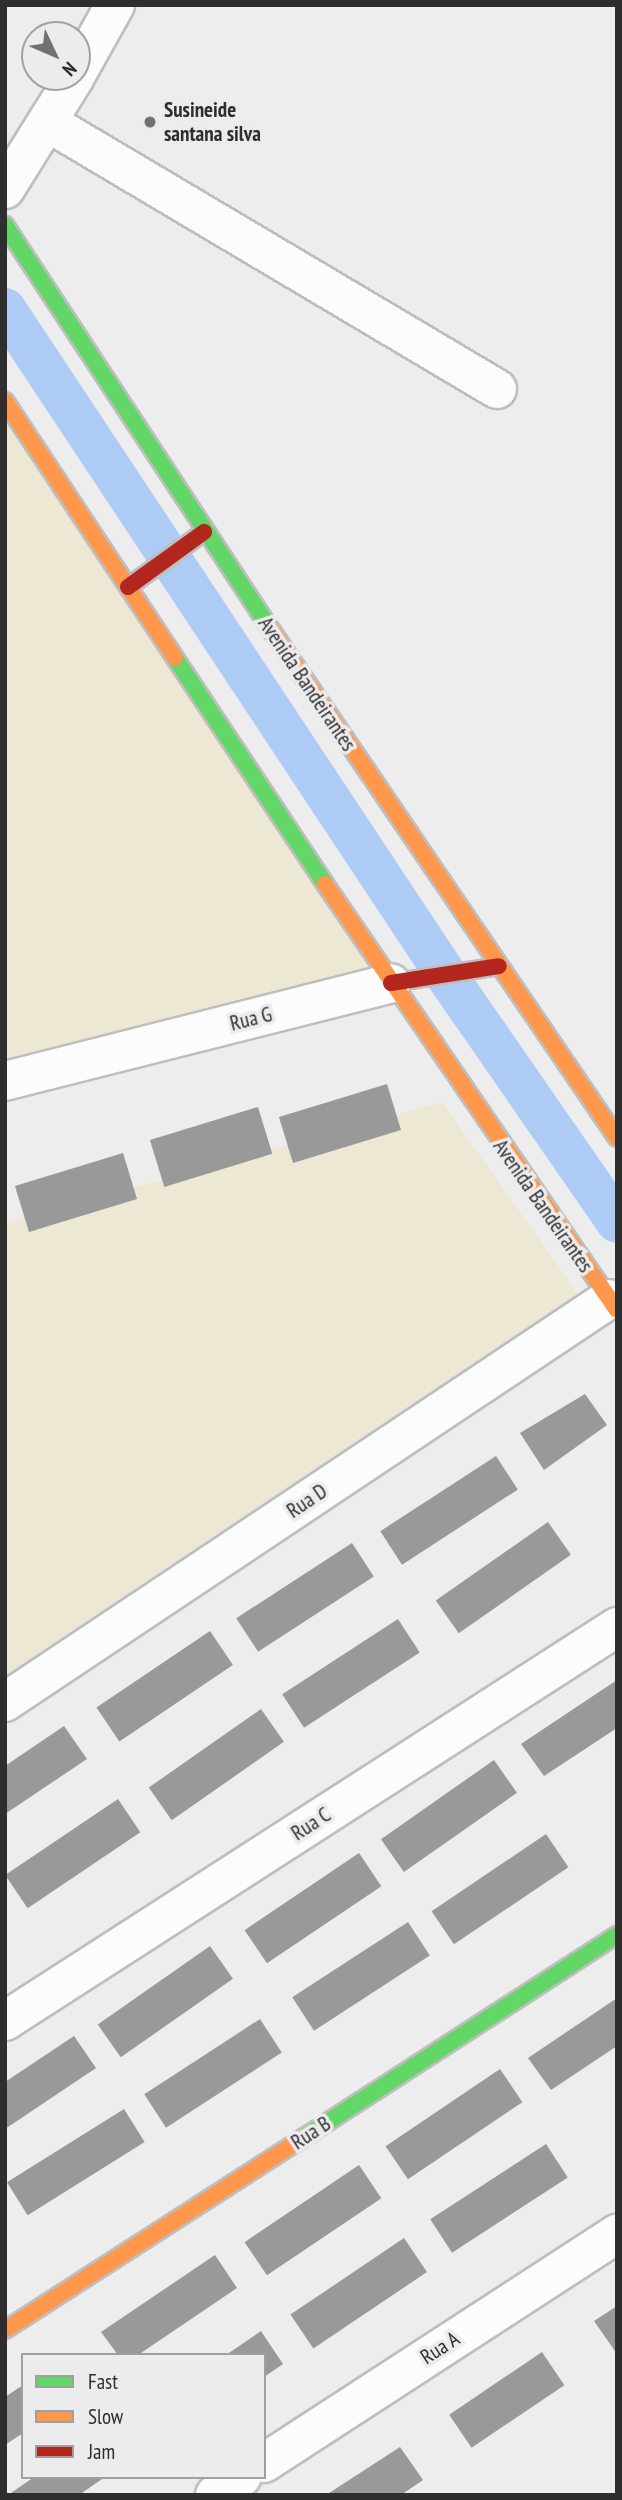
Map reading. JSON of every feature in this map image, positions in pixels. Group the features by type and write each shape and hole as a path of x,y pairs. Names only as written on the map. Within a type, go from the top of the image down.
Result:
{"street":[{"path":"91,48 115,5"},
{"path":"5,189 67,91"},
{"path":"49,123 497,389"},
{"name":"Avenida Bandeirantes","path":"5,225 204,533 617,1138"},
{"name":"Avenida Bandeirantes","path":"5,401 391,984 613,1305"},
{"path":"128,587 204,533"},
{"name":"Rua G","path":"5,1081 391,984 499,966"},
{"name":"Rua D","path":"5,1702 613,1305"},
{"name":"Rua C","path":"5,2021 617,1627"},
{"name":"Rua B","path":"5,2330 617,1935"},
{"name":"Rua A","path":"266,2462 617,2234"},
{"path":"215,2495 239,2479"}],"sand":[{"path":"5,400 391,983 5,1081"},
{"path":"442,1102 591,1312 5,1702 5,1223"}],"building":[{"path":"387,1084 401,1130 293,1163 279,1117"},
{"path":"258,1107 272,1154 164,1187 150,1140"},
{"path":"123,1153 137,1199 29,1232 15,1186"},
{"path":"585,1394 607,1425 544,1470 520,1433"},
{"path":"496,1456 518,1490 402,1565 380,1531"},
{"path":"548,1522 571,1555 459,1633 436,1601"},
{"path":"352,1543 374,1577 258,1652 236,1618"},
{"path":"398,1619 420,1653 304,1728 282,1694"},
{"path":"210,1631 233,1665 119,1742 96,1708"},
{"path":"617,1680 617,1728 544,1776 521,1744"},
{"path":"261,1709 284,1742 172,1820 149,1788"},
{"path":"64,1726 87,1759 5,1814 5,1766"},
{"path":"494,1760 517,1793 404,1872 381,1839"},
{"path":"118,1799 140,1832 28,1908 5,1875"},
{"path":"546,1834 568,1867 454,1944 432,1911"},
{"path":"359,1853 381,1886 267,1963 245,1930"},
{"path":"408,1922 430,1956 314,2031 292,1997"},
{"path":"210,1946 233,1979 121,2057 98,2025"},
{"path":"617,1998 617,2046 551,2090 528,2058"},
{"path":"260,2019 282,2053 166,2128 144,2094"},
{"path":"74,2036 96,2068 5,2129 5,2082"},
{"path":"500,2069 522,2102 408,2179 386,2146"},
{"path":"124,2109 145,2142 28,2215 7,2182"},
{"path":"546,2144 568,2178 452,2253 430,2219"},
{"path":"359,2165 381,2198 267,2275 245,2242"},
{"path":"404,2238 427,2272 313,2349 290,2315"},
{"path":"215,2255 237,2288 141,2353 117,2353 101,2332"},
{"path":"617,2306 617,2354 594,2321"},
{"path":"261,2331 283,2364 266,2376 266,2353 229,2353"},
{"path":"542,2352 564,2385 472,2448 449,2415"},
{"path":"21,2386 21,2434 5,2445 5,2397"},
{"path":"400,2447 423,2480 401,2495 326,2495"},
{"path":"31,2479 102,2479 79,2495 8,2495"}],"waterway":[{"path":"5,309 446,975 617,1222"}],"traffic: fast":[{"path":"5,225 272,631"},
{"path":"175,658 325,884"},
{"path":"303,2138 617,1935"}],"traffic: slow":[{"path":"5,401 175,658"},
{"path":"272,631 617,1138"},
{"path":"325,884 617,1310"},
{"path":"5,2330 303,2138"}],"traffic: jam":[{"path":"128,587 204,532"},
{"path":"391,983 499,966"}],"place":[{"name":"Susineide santana silva","path":"150,122"}]}
